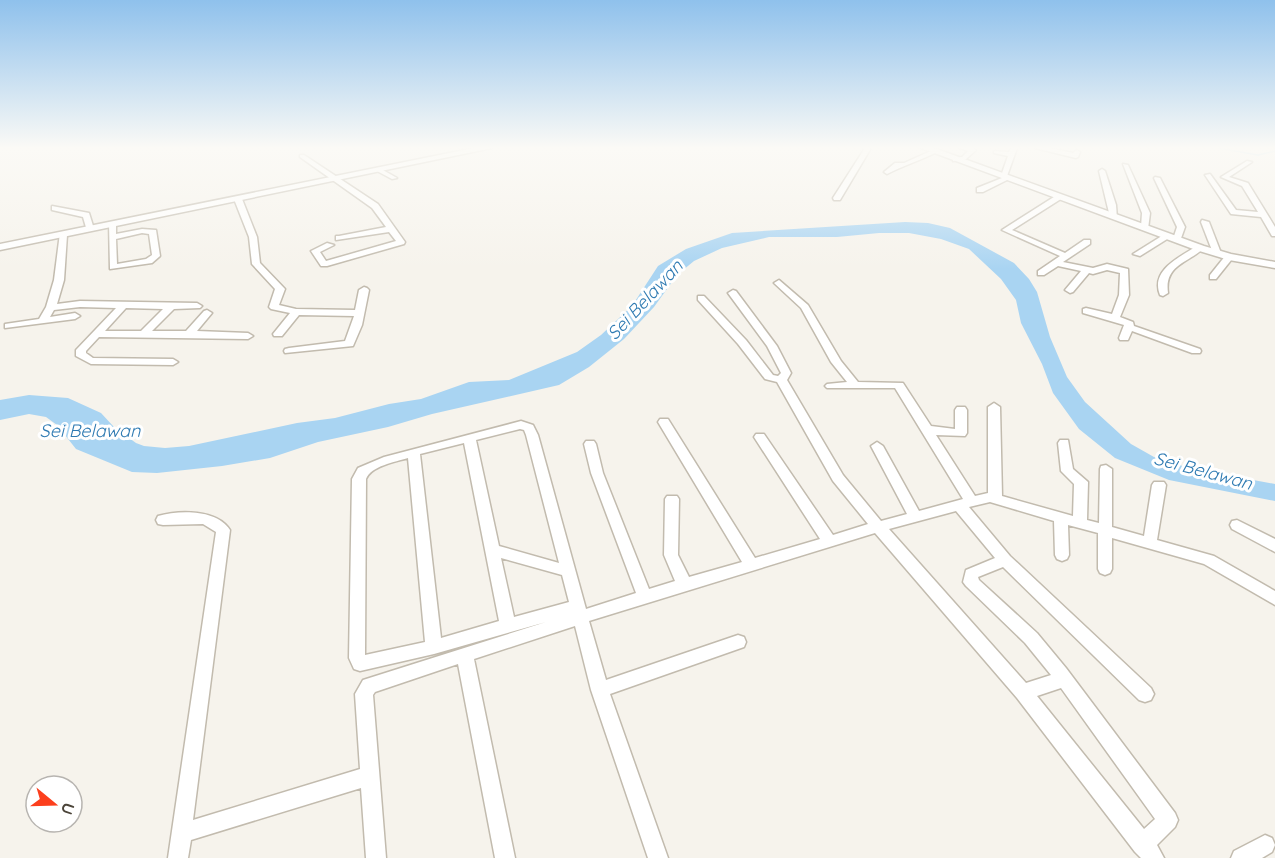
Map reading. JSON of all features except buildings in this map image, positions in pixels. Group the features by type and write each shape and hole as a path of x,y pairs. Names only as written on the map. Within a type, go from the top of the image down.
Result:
{"street":[{"path":"0,247 291,188"},
{"path":"330,245 315,251 324,264 401,242 375,206 348,188"},
{"path":"837,198 843,188"},
{"path":"980,190 984,188"},
{"path":"1035,188 1217,254 1275,265"},
{"path":"1106,188 1113,205 1114,217"},
{"path":"1135,188 1146,213 1145,227"},
{"path":"1137,254 1172,238 1181,226 1162,188"},
{"path":"1217,188 1235,214 1263,215"},
{"path":"1247,188 1275,234"},
{"path":"1059,197 1006,230 1086,270 1095,272 1107,267 1126,273 1124,295 1115,318"},
{"path":"238,199 253,237 256,264 280,289 274,307 296,312 359,313"},
{"path":"55,208 86,215 90,229"},
{"path":"1204,222 1217,254"},
{"path":"112,225 113,267 149,261 156,256 153,232 142,231 113,237"},
{"path":"339,238 391,229"},
{"path":"42,321 51,307 59,280 63,235"},
{"path":"1041,273 1087,242"},
{"path":"1163,293 1162,280 1166,270 1200,248"},
{"path":"1213,277 1229,256"},
{"path":"1070,290 1086,270"},
{"path":"278,286 287,281"},
{"path":"779,283 805,307 836,362 855,385"},
{"path":"289,351 349,344 357,325 364,290"},
{"path":"733,293 772,346 786,373 781,380"},
{"path":"701,298 742,342 769,377 781,380 838,478 877,527 1023,692 1148,851 1168,820 1031,638 971,582 971,574 1005,560"},
{"path":"123,306 81,350 80,354 91,361 172,362"},
{"path":"144,334 171,306"},
{"path":"51,307 197,306"},
{"path":"1086,311 1129,323 1124,338"},
{"path":"278,334 296,312"},
{"path":"189,334 207,313"},
{"path":"9,326 75,316"},
{"path":"1129,327 1196,351"},
{"path":"96,334 248,336"},
{"path":"831,386 898,385 929,430 966,504 1005,560 1145,694"},
{"path":"994,407 995,497"},
{"path":"929,430 962,433 961,410"},
{"path":"664,422 752,566"},
{"path":"657,858 600,690 579,612 568,571 529,428 521,425 469,438 368,467 361,472 359,479 357,658 360,664 434,647 508,626 579,612 645,597 877,527 995,497 1209,560 1275,599"},
{"path":"760,437 829,541"},
{"path":"469,438 508,626"},
{"path":"1064,443 1067,471 1081,483 1080,522"},
{"path":"590,444 597,473 645,597"},
{"path":"876,446 916,517"},
{"path":"414,453 434,647"},
{"path":"1106,469 1106,569"},
{"path":"1150,542 1159,485"},
{"path":"672,499 671,555 685,586"},
{"path":"1061,516 1062,555"},
{"path":"163,520 198,518 213,522 223,530 178,858"},
{"path":"1237,525 1275,546"},
{"path":"492,550 568,571"},
{"path":"376,858 364,694 369,686 465,656 579,612"},
{"path":"600,690 738,642"},
{"path":"465,656 505,858"},
{"path":"1023,692 1064,679"},
{"path":"182,833 370,776"},
{"path":"1241,858 1265,845"}],"water":[{"name":"Sei Belawan","path":"905,222 928,223 950,228 1014,263 1029,279 1037,292 1050,337 1067,377 1085,402 1131,444 1154,457 1189,468 1275,484 1275,501 1169,480 1115,458 1079,429 1053,393 1042,364 1021,323 1016,300 1001,279 969,249 941,239 909,233 837,237 769,237 722,248 694,261 677,275 654,307 624,339 589,367 559,385 318,442 270,458 157,473 132,472 76,449 57,425 46,417 29,414 0,420 0,400 29,395 68,398 101,413 114,427 136,443 165,448 189,446 297,423 335,418 389,404 421,399 469,382 509,380 577,352 601,335 632,306 658,266 686,249 732,233"}]}
